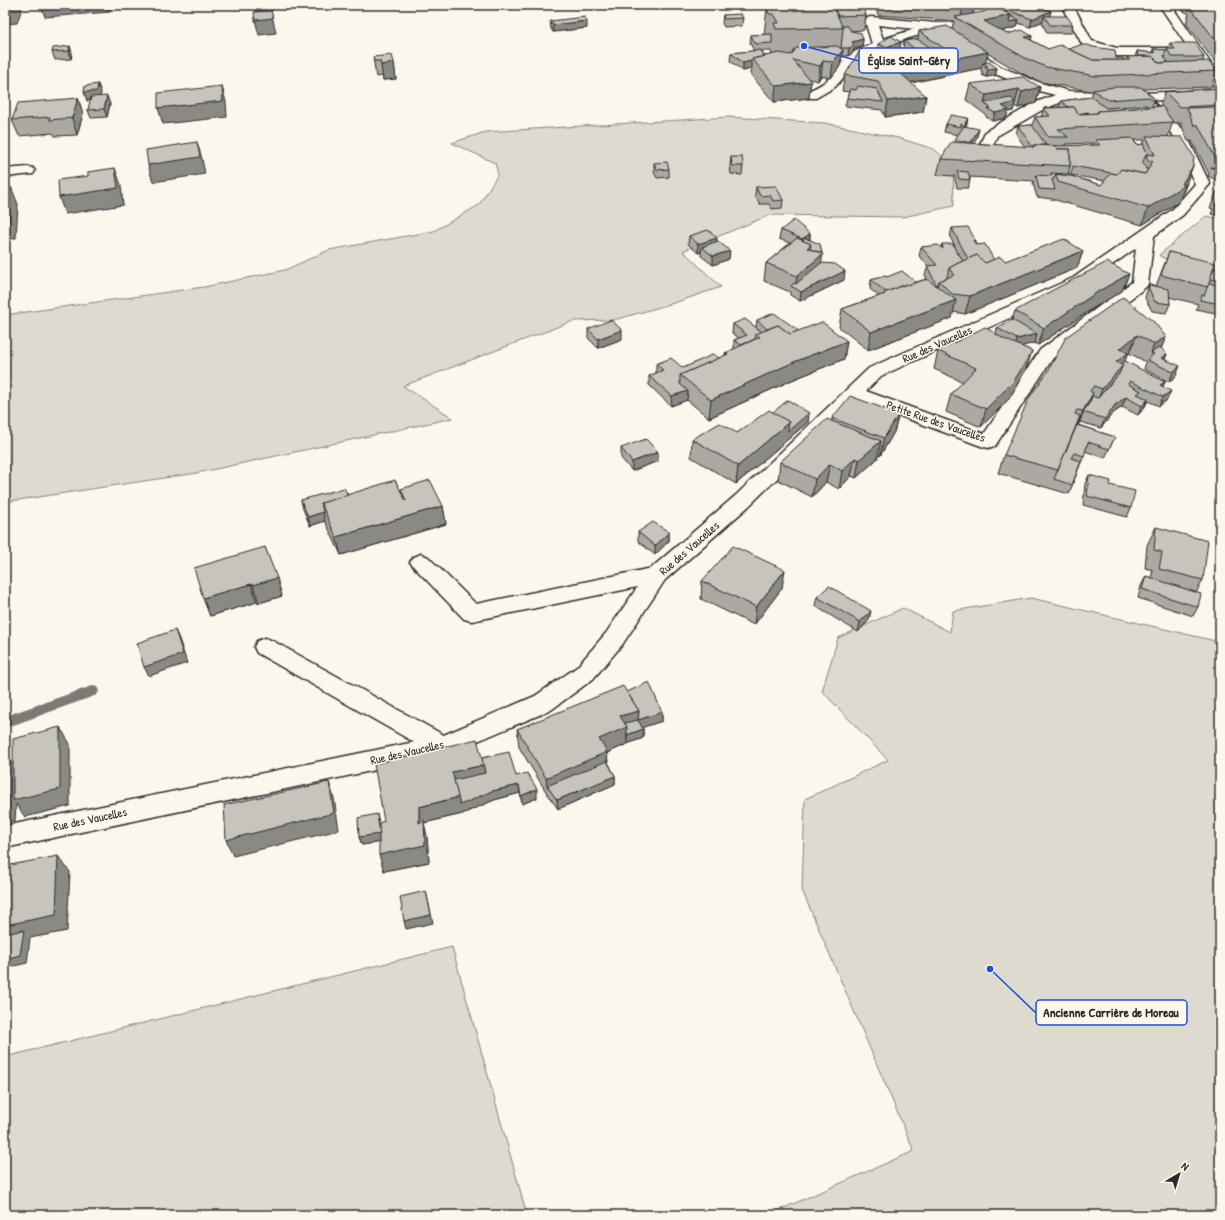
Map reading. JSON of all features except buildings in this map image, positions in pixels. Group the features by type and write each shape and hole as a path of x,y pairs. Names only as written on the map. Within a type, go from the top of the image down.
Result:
{"street":[{"path":"811,95 830,84 857,56 879,45 913,32 936,27 968,25 1008,5"},
{"path":"1067,5 1087,43 1116,52 1197,52"},
{"path":"1165,5 1220,87"},
{"path":"879,45 869,17 936,27 997,70 1036,86 1068,95 1140,97 1220,94"},
{"path":"802,60 857,56"},
{"path":"980,159 991,134 1039,106 1068,95"},
{"name":"Rue des Vaucelles","path":"5,837 442,746 543,703 585,673 614,639 657,575 742,501 875,372 1079,281 1178,212 1203,184 1178,133 1140,97"},
{"path":"5,173 28,171"},
{"name":"Petite Rue des Vaucelles","path":"853,392 988,442 1046,354 1140,284 1146,234"},
{"path":"421,562 472,613 657,575"},
{"path":"265,648 442,746"}],"shaded area":[{"path":"729,117 825,123 898,138 934,149 953,166 954,206 903,217 770,215 683,251 721,287 674,303 614,320 573,321 403,386 453,418 197,473 5,502 5,315 204,287 285,270 329,250 434,231 479,205 498,174 495,163 452,143 485,132"},
{"path":"1206,216 1220,219 1220,288 1159,255"},
{"path":"1031,598 1220,642 1220,1215 768,1215 914,1151 802,890 805,799 888,760 822,691 838,638 903,608 950,632 953,611"},
{"path":"452,947 527,1215 5,1215 5,1057"}],"waterway":[{"path":"5,722 92,691"}],"place":[{"name":"Église Saint-Géry","path":"804,46"},
{"name":"Ancienne Carrière de Moreau","path":"990,969"}]}
